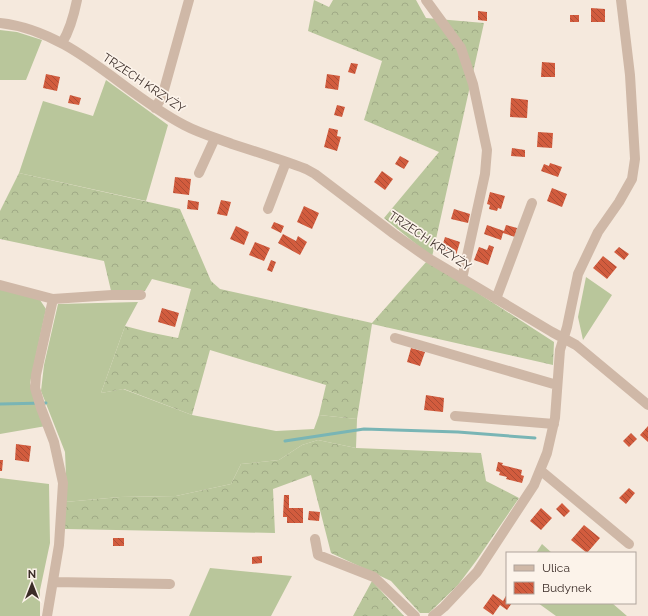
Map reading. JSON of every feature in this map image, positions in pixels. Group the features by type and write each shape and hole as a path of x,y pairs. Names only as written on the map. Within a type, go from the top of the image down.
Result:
{"street":[{"path":"62,43 67,35 77,0"},
{"path":"156,108 162,97 189,0"},
{"path":"426,0 461,48 473,84 487,150 485,174 462,279"},
{"path":"433,616 444,607 478,572 534,485 547,453 554,424 560,350 578,274 598,232 619,202 632,179 635,159 630,75 621,0"},
{"name":"TRZECH KRZYŻY","path":"0,23 32,30 62,43 156,108 185,126 215,138 286,162 306,170 324,180 409,245 462,279 563,338 576,344 648,405"},
{"path":"199,173 215,138"},
{"path":"268,209 286,162"},
{"path":"496,299 532,203"},
{"path":"0,285 53,299 112,295 141,295"},
{"path":"47,616 59,545 63,483 54,442 39,403 35,388 36,375 53,299"},
{"path":"395,338 557,385"},
{"path":"455,416 554,424"},
{"path":"540,470 629,544"},
{"path":"316,539 318,555 374,577 415,616"},
{"path":"53,582 170,584"}],"green space":[{"path":"314,0 329,7 333,0 416,0 426,18 484,23 432,257 384,218 439,152 364,120 382,61 308,31"},
{"path":"0,30 17,32 42,40 26,80 0,80"},
{"path":"106,80 168,125 146,201 19,173 43,101 93,116"},
{"path":"19,173 180,209 211,281 220,289 372,323 427,261 554,342 553,365 372,324 357,419 319,415 326,385 210,350 192,415 124,389 101,393 125,326 178,338 191,289 152,279 145,291 112,295 104,261 0,239 0,211"},
{"path":"586,277 612,295 583,340 578,317"},
{"path":"0,289 40,300 46,309 30,383 46,426 0,434"},
{"path":"138,302 125,326 101,393 123,389 192,415 276,431 314,429 319,415 357,419 356,448 318,440 302,445 279,460 241,464 231,484 176,496 120,497 65,502 67,498 65,452 41,391 44,365 58,304"},
{"path":"318,440 356,448 481,453 486,481 519,498 458,585 429,613 420,613 391,581 331,553 311,475 273,489 275,533 65,529 65,502 120,497 176,496 231,484 241,464 279,460 302,445"},
{"path":"0,478 49,484 50,543 40,590 40,616 0,616"},
{"path":"542,544 551,552 537,552"},
{"path":"210,568 292,576 271,616 189,616"},
{"path":"372,581 404,616 353,616"},
{"path":"539,604 613,604 627,616 556,616"}],"building":[{"path":"591,8 605,9 605,22 591,22"},
{"path":"478,11 487,12 487,21 478,20"},
{"path":"570,15 579,15 579,22 570,22"},
{"path":"542,62 555,63 555,77 541,77"},
{"path":"351,63 358,64 355,74 348,72"},
{"path":"46,74 60,77 57,91 43,88"},
{"path":"327,74 340,76 338,90 325,88"},
{"path":"70,95 81,98 79,105 68,103"},
{"path":"511,98 528,100 527,118 510,117"},
{"path":"337,105 345,107 342,117 334,115"},
{"path":"329,128 338,130 337,136 341,137 337,151 324,147"},
{"path":"538,132 553,133 552,148 537,147"},
{"path":"512,148 525,150 525,157 511,156"},
{"path":"400,156 409,161 404,169 395,164"},
{"path":"550,163 562,167 558,177 541,171 544,164 549,166"},
{"path":"382,171 393,179 385,190 374,182"},
{"path":"175,177 191,179 189,195 173,193"},
{"path":"552,188 567,194 562,207 547,201"},
{"path":"490,192 505,196 501,209 498,208 497,211 489,209 490,205 487,204"},
{"path":"188,200 199,202 198,210 187,209"},
{"path":"221,200 231,202 227,216 217,214"},
{"path":"304,206 319,213 312,229 297,222"},
{"path":"454,209 470,214 468,223 451,219"},
{"path":"274,222 284,226 281,233 271,228"},
{"path":"487,225 504,231 506,225 517,228 515,237 503,233 501,240 484,234"},
{"path":"236,226 249,232 244,245 230,239"},
{"path":"283,234 296,241 298,236 307,242 300,255 278,243"},
{"path":"445,237 460,242 456,255 441,250"},
{"path":"255,242 270,248 264,261 249,255"},
{"path":"489,245 494,247 488,265 474,260 479,247 487,250"},
{"path":"619,247 629,254 624,260 614,252"},
{"path":"603,256 617,267 607,279 593,268"},
{"path":"271,260 276,262 272,272 267,270"},
{"path":"162,308 179,313 175,327 158,322"},
{"path":"411,348 425,352 420,366 407,362"},
{"path":"426,395 444,398 443,412 424,410"},
{"path":"648,426 648,442 640,435"},
{"path":"631,433 637,439 629,447 623,441"},
{"path":"16,444 31,446 29,462 15,460"},
{"path":"0,460 3,460 2,471 0,471"},
{"path":"498,462 503,463 502,465 522,470 521,475 524,476 522,483 506,479 507,477 499,475 500,472 496,471"},
{"path":"629,488 635,493 626,504 619,498"},
{"path":"284,495 289,495 289,508 303,508 303,523 287,523 287,517 283,517"},
{"path":"562,503 570,511 564,517 556,509"},
{"path":"541,508 552,518 541,530 530,521"},
{"path":"309,511 320,512 319,521 308,520"},
{"path":"584,525 600,538 588,552 586,552 571,540"},
{"path":"113,538 124,538 124,546 113,546"},
{"path":"262,556 262,563 252,564 252,557"},
{"path":"493,594 503,601 506,596 506,604 511,604 507,610 500,605 493,615 483,608"}],"waterway":[{"path":"0,404 46,403"},
{"path":"285,441 364,429 458,432 535,438"}]}
